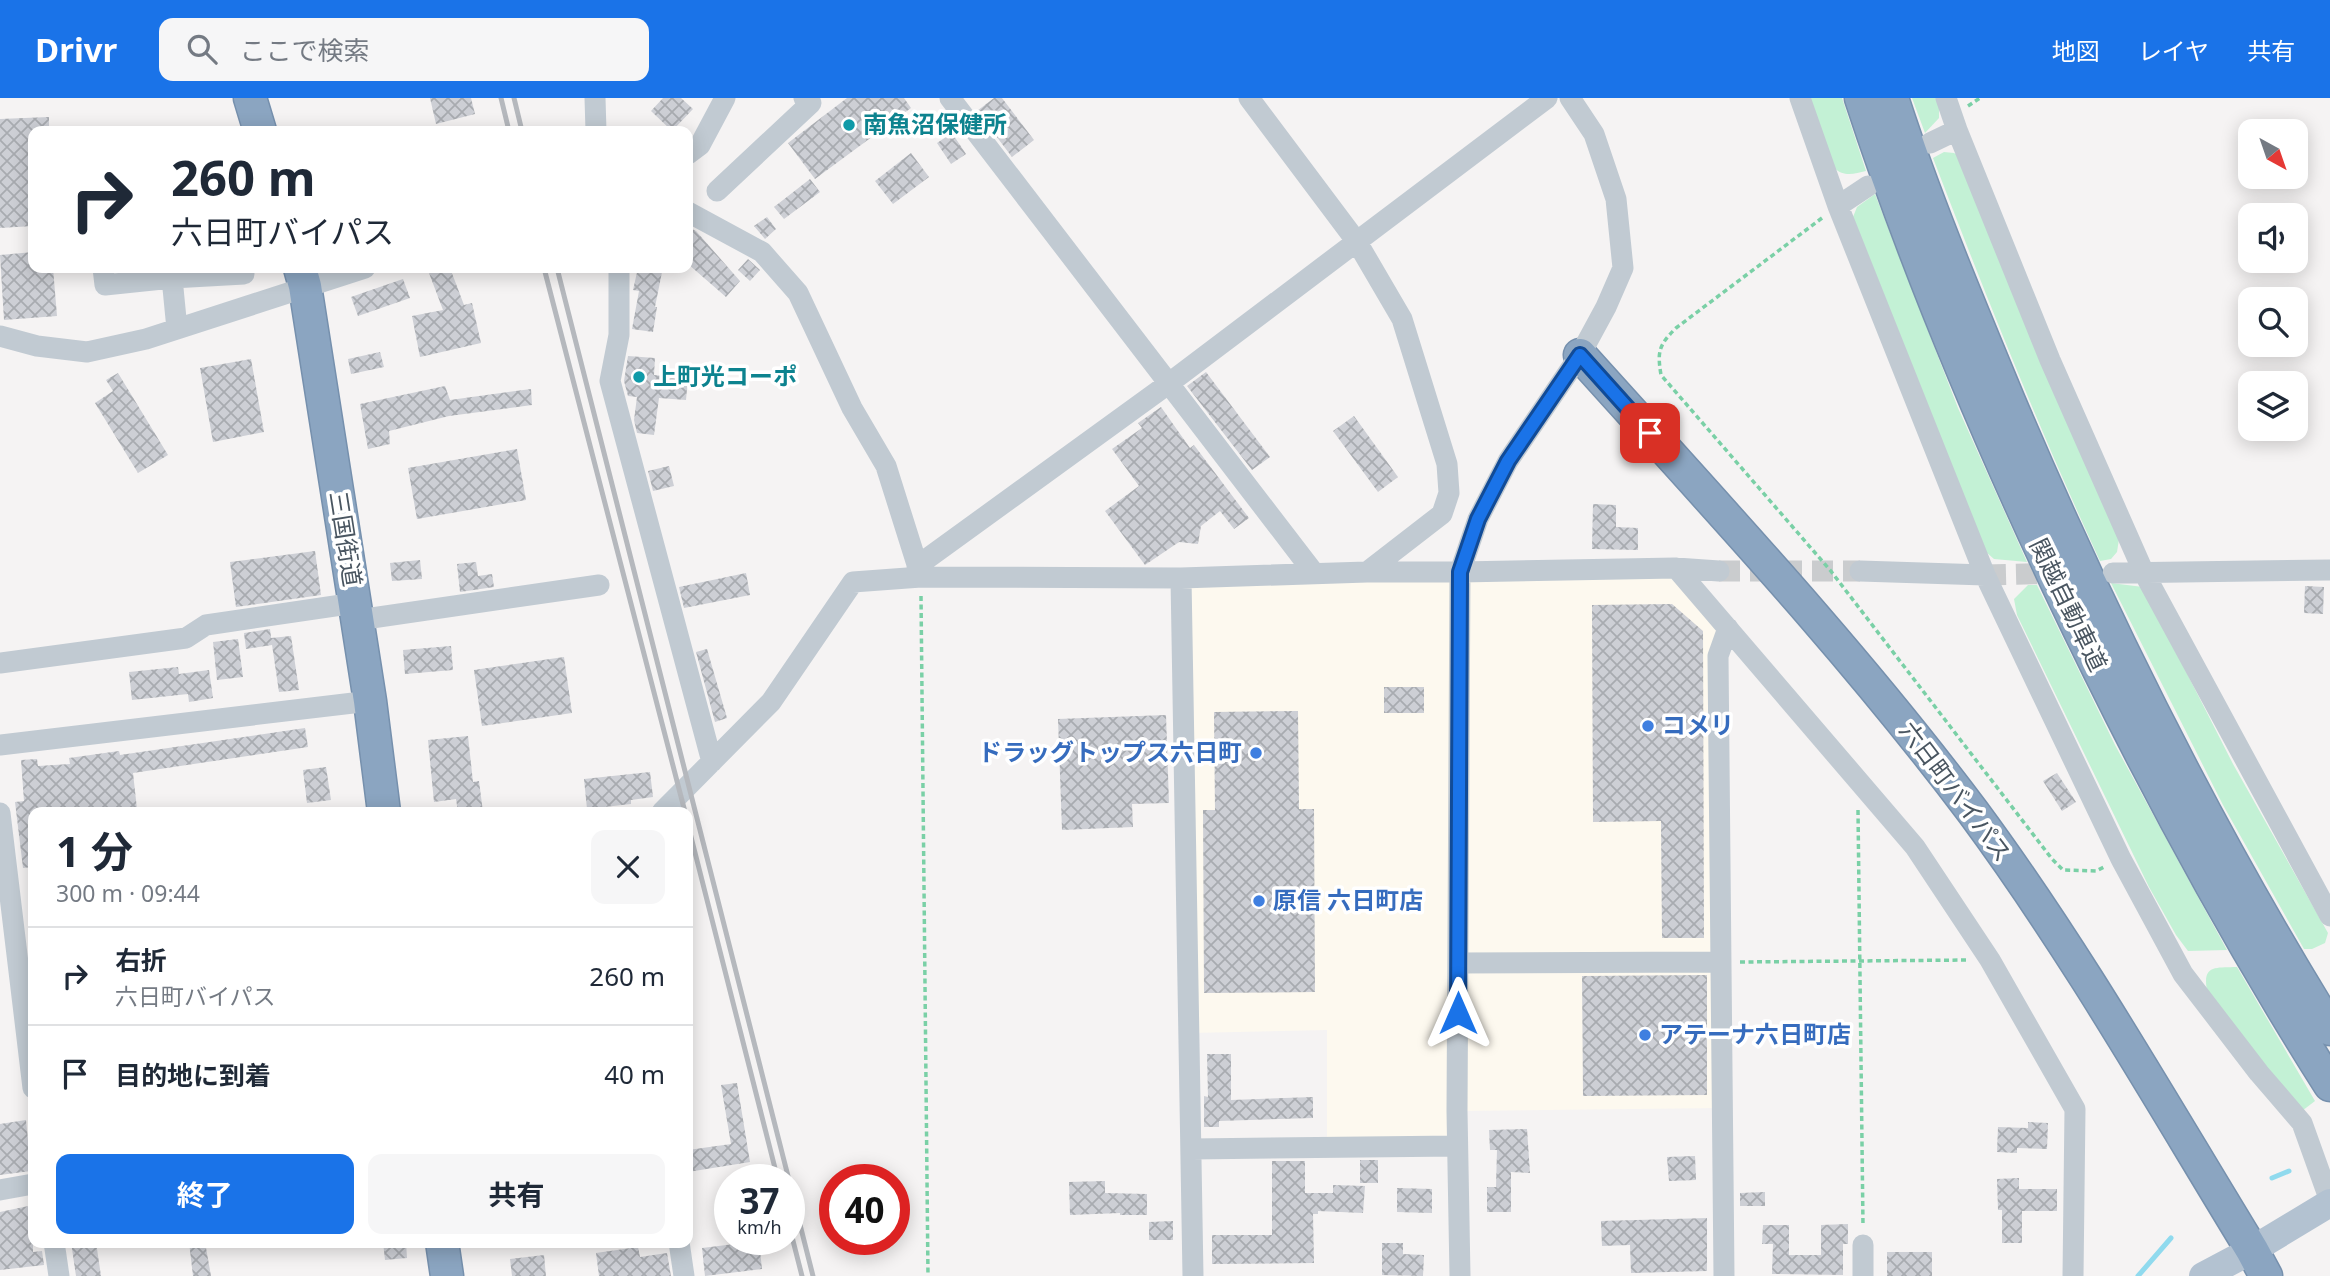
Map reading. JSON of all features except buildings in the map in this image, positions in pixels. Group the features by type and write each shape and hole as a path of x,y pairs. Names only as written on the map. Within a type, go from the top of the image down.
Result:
{"highway":[{"path":"250,98 258,126"},
{"name":"関越自動車道","path":"1861,98 1918,258 1969,385 2024,514 2086,645 2150,773 2218,898 2330,1085"},
{"name":"関越自動車道","path":"1892,98 1946,248 2052,503 2107,620 2214,829 2330,1029"},
{"name":"三国街道","path":"302,277 370,701 383,807"},
{"name":"六日町バイパス","path":"1580,355 1844,651 1973,812 2028,889 2083,975 2259,1263"},
{"path":"443,1248 447,1276"}],"main road":[{"path":"2203,1276 2259,1263 2330,1202"}],"street":[{"path":"594,98 596,126"},
{"path":"693,150 700,145 725,98"},
{"path":"717,191 811,103 804,98"},
{"path":"950,98 1314,573"},
{"path":"1249,98 1357,242 1402,319 1447,464 1448,493 1442,514 1367,572"},
{"path":"919,572 1547,98"},
{"path":"1460,1276 1457,1146 1460,572 1478,519 1508,461 1580,355 1623,268 1616,199 1594,134 1570,98"},
{"path":"1800,98 1838,206 1985,575 2121,859 2183,974 2259,1073 2302,1123 2330,1202"},
{"path":"1946,98 1956,130 2050,360 2144,573 2330,916"},
{"path":"1930,143 1956,130"},
{"path":"1838,206 1868,186"},
{"path":"693,215 762,252 798,293 852,408 886,466 919,572"},
{"path":"104,273 105,285 244,273"},
{"path":"0,336 37,346 87,352 177,329 302,277 330,273"},
{"path":"619,273 619,335 610,381 712,762"},
{"path":"172,278 177,329"},
{"path":"667,807 771,702 853,582 919,572 1181,578 1367,572 1676,568 1719,571"},
{"path":"1676,568 1915,847 1990,960 2075,1109 2073,1276"},
{"path":"2113,573 2330,570"},
{"path":"1860,571 1985,575"},
{"path":"1181,578 1193,1276"},
{"path":"0,663 186,638 206,625 356,612 600,585"},
{"path":"1724,1276 1718,656 1728,628"},
{"path":"0,746 370,701"},
{"path":"0,813 23,923 28,1006"},
{"path":"1458,963 1720,962"},
{"path":"1192,1149 1457,1146"},
{"path":"0,1190 28,1185"},
{"path":"1863,1245 1863,1276"},
{"path":"55,1248 58,1276"},
{"path":"680,1248 684,1276"}],"path":[{"path":"1838,206 1676,328 1663,341 1658,357 1661,374 1830,570 2052,859 2063,870 2096,872 2121,859"},
{"path":"919,572 928,1276"},
{"path":"1863,1245 1858,808 1869,794"},
{"path":"1720,962 1990,960"}],"shaded area":[{"path":"1676,568 1728,628 1722,1108 1458,1111 1457,1146 1327,1147 1327,1030 1190,1033 1181,578"}],"green space":[{"path":"1809,98 1842,98 1866,171 1845,174 1834,168"},
{"path":"1912,98 1941,98 1939,118 1925,133"},
{"path":"1944,152 1961,157 2119,539 2117,552 2111,559 2100,561 2013,361 1933,158"},
{"path":"1875,194 1958,408 2027,562 1994,559 1986,552 1853,217 1857,207"},
{"path":"2111,583 2143,587 2233,764 2328,933 2325,943 2312,949 2304,949 2223,805"},
{"path":"2028,585 2037,585 2115,745 2227,950 2188,951 2149,887 2017,615 2014,599"},
{"path":"2237,967 2315,1101 2298,1114 2207,990 2209,972 2217,968"}],"waterway":[{"path":"2272,1178 2289,1171"},
{"path":"2138,1276 2171,1238"}],"tunnel":[{"path":"1719,571 1860,571"},
{"path":"1985,575 2062,573"}],"railway":[{"path":"501,98 508,126"},
{"path":"514,98 521,126"},
{"path":"545,273 684,807"},
{"path":"558,273 785,1164"},
{"path":"693,845 774,1164"},
{"path":"805,1244 813,1276"},
{"path":"797,1255 802,1276"}],"place":[{"name":"南魚沼保健所","path":"849,125"},
{"name":"上町光コーポ","path":"639,377"},
{"name":"コメリ","path":"1648,726"},
{"name":"ドラッグトップス六日町","path":"1256,753"},
{"name":"原信 六日町店","path":"1259,901"},
{"name":"アテーナ六日町店","path":"1645,1035"}],"route":[{"path":"1458,1013 1460,572 1478,519 1508,461 1580,355 1650,433"}]}
